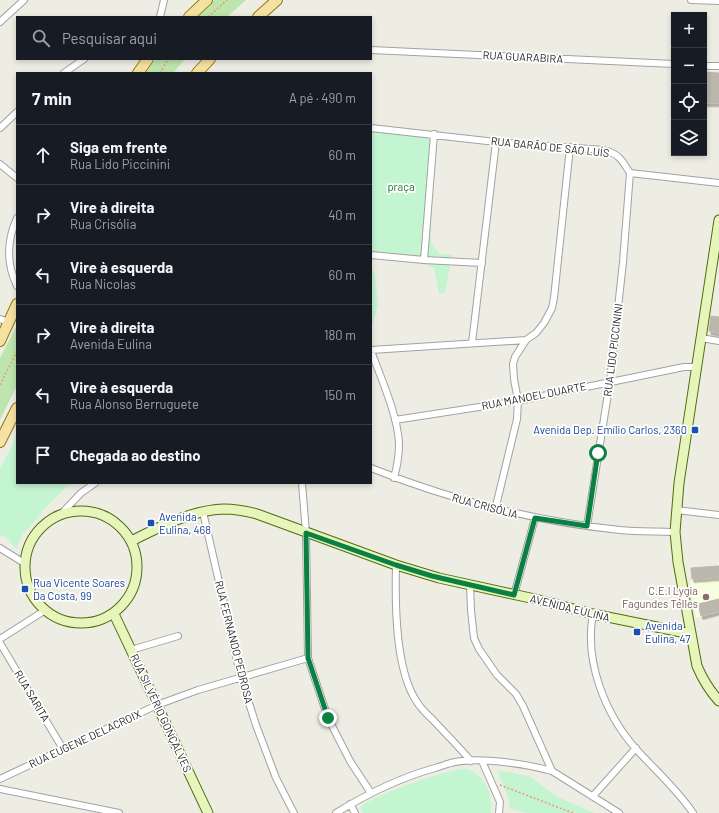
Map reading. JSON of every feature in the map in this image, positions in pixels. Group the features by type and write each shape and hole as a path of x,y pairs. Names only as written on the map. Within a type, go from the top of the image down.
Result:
{"main road":[{"path":"190,16 207,0"},
{"path":"259,16 277,0"},
{"path":"139,72 145,60"},
{"path":"198,72 209,60"},
{"path":"0,341 4,321 16,305"},
{"path":"0,442 16,410"}],"street":[{"path":"0,22 24,0"},
{"path":"160,16 164,0"},
{"path":"691,0 719,1"},
{"name":"RUA GUARABIRA","path":"372,50 671,64"},
{"path":"65,72 83,60"},
{"path":"707,66 719,66"},
{"path":"0,128 16,113"},
{"path":"0,117 7,121"},
{"name":"RUA BARÃO DE SÃO LUÍS","path":"372,128 496,142 604,150 613,152 622,160 630,173"},
{"path":"424,260 434,134"},
{"path":"472,343 496,142"},
{"path":"495,510 517,419 518,400 513,364 515,357 526,340 536,333 544,323 552,308 558,266 570,147"},
{"path":"0,164 16,177"},
{"path":"630,173 719,183"},
{"name":"RUA LIDO PICCININI","path":"587,526 610,381 623,262 630,173"},
{"path":"16,220 8,246 9,262 16,283"},
{"path":"719,220 676,510 675,532 678,562 697,666 710,692 719,700"},
{"path":"372,255 482,263"},
{"path":"701,338 719,341"},
{"path":"372,351 526,340"},
{"path":"372,354 395,420 399,443 394,478"},
{"name":"RUA MANOEL DUARTE","path":"395,420 518,400 684,367 697,367"},
{"name":"RUA CRISÓLIA","path":"372,468 394,478 495,510 587,526 622,530 675,532"},
{"path":"60,515 81,493 94,484"},
{"path":"302,484 306,533 308,658 328,718 350,761 371,793"},
{"name":"AVENIDA EULINA","path":"131,541 174,521 203,512 223,509 240,510 257,514 396,565 440,578 592,614 691,634"},
{"path":"676,510 719,515"},
{"path":"76,511 93,512 108,518 122,528 131,541 137,556 138,572 134,588 126,602 114,614 97,622 79,624 60,620 44,611 32,598 25,581 24,563 28,548 35,534 46,522 60,515 76,511"},
{"name":"RUA FERNANDO PEDROSA","path":"203,512 241,678 256,725 276,778 294,813"},
{"path":"514,595 535,518"},
{"path":"0,548 24,563"},
{"path":"396,565 395,599 397,625 402,663 408,687 417,703 471,760"},
{"path":"470,585 474,638 479,649 497,674 516,694 523,706 552,771"},
{"path":"0,639 44,611"},
{"name":"RUA SILVÉRIO GONÇALVES","path":"114,614 208,813"},
{"path":"592,614 590,633 592,652 600,687 609,708 620,727 636,748 675,790 693,813"},
{"path":"131,650 178,636"},
{"name":"RUA SARITA","path":"0,643 63,749"},
{"name":"RUA EUGENE DELACROIX","path":"0,779 157,705 198,690 308,658"},
{"path":"593,796 636,748"},
{"path":"336,813 388,784 416,773 456,762 471,760 529,765 552,771 619,813"},
{"path":"482,761 500,802 499,813"},
{"path":"0,789 119,813"},
{"path":"350,804 355,813"}],"path":[{"path":"209,16 227,0"},
{"path":"161,72 167,60"},
{"path":"0,385 16,353"},
{"path":"505,787 573,813"}],"shaded area":[{"name":"C.E.I Lygia Fagundes Telles","path":"719,578 719,613 696,618 690,581"}],"green space":[{"path":"214,0 246,0 228,16 197,16"},
{"path":"155,60 184,60 174,72 147,72"},
{"name":"praça","path":"372,125 430,131 431,243 440,254 452,255 445,293 439,294 434,268 419,262 372,258"},
{"path":"372,267 375,276 378,305 373,324"},
{"path":"16,327 16,387 0,420 0,358"},
{"path":"16,437 16,484 69,484 41,512 42,513 22,535 16,549 7,538 0,535 0,469"},
{"path":"463,769 476,773 486,785 491,799 491,813 363,813 360,808 378,797 408,784 454,770"},
{"path":"497,770 529,776 558,797 594,813 526,813 510,809 508,798"}],"building":[{"path":"707,72 719,73 719,103 707,103"},
{"path":"711,316 719,317 719,333 709,331"},
{"path":"719,566 719,577 692,579 691,568"},
{"path":"719,599 719,611 701,616 698,604"}],"place":[{"name":"Avenida Dep. Emílio Carlos, 2360","path":"695,430"},
{"name":"Avenida Eulina, 468","path":"151,523"},
{"name":"Rua Vicente Soares Da Costa, 99","path":"25,589"},
{"name":"C.E.I Lygia Fagundes Telles","path":"706,597"},
{"name":"Avenida Eulina, 47","path":"637,632"}],"route":[{"path":"328,718 308,658 306,533 396,565 432,576 514,595 535,518 587,526 598,453"}]}
